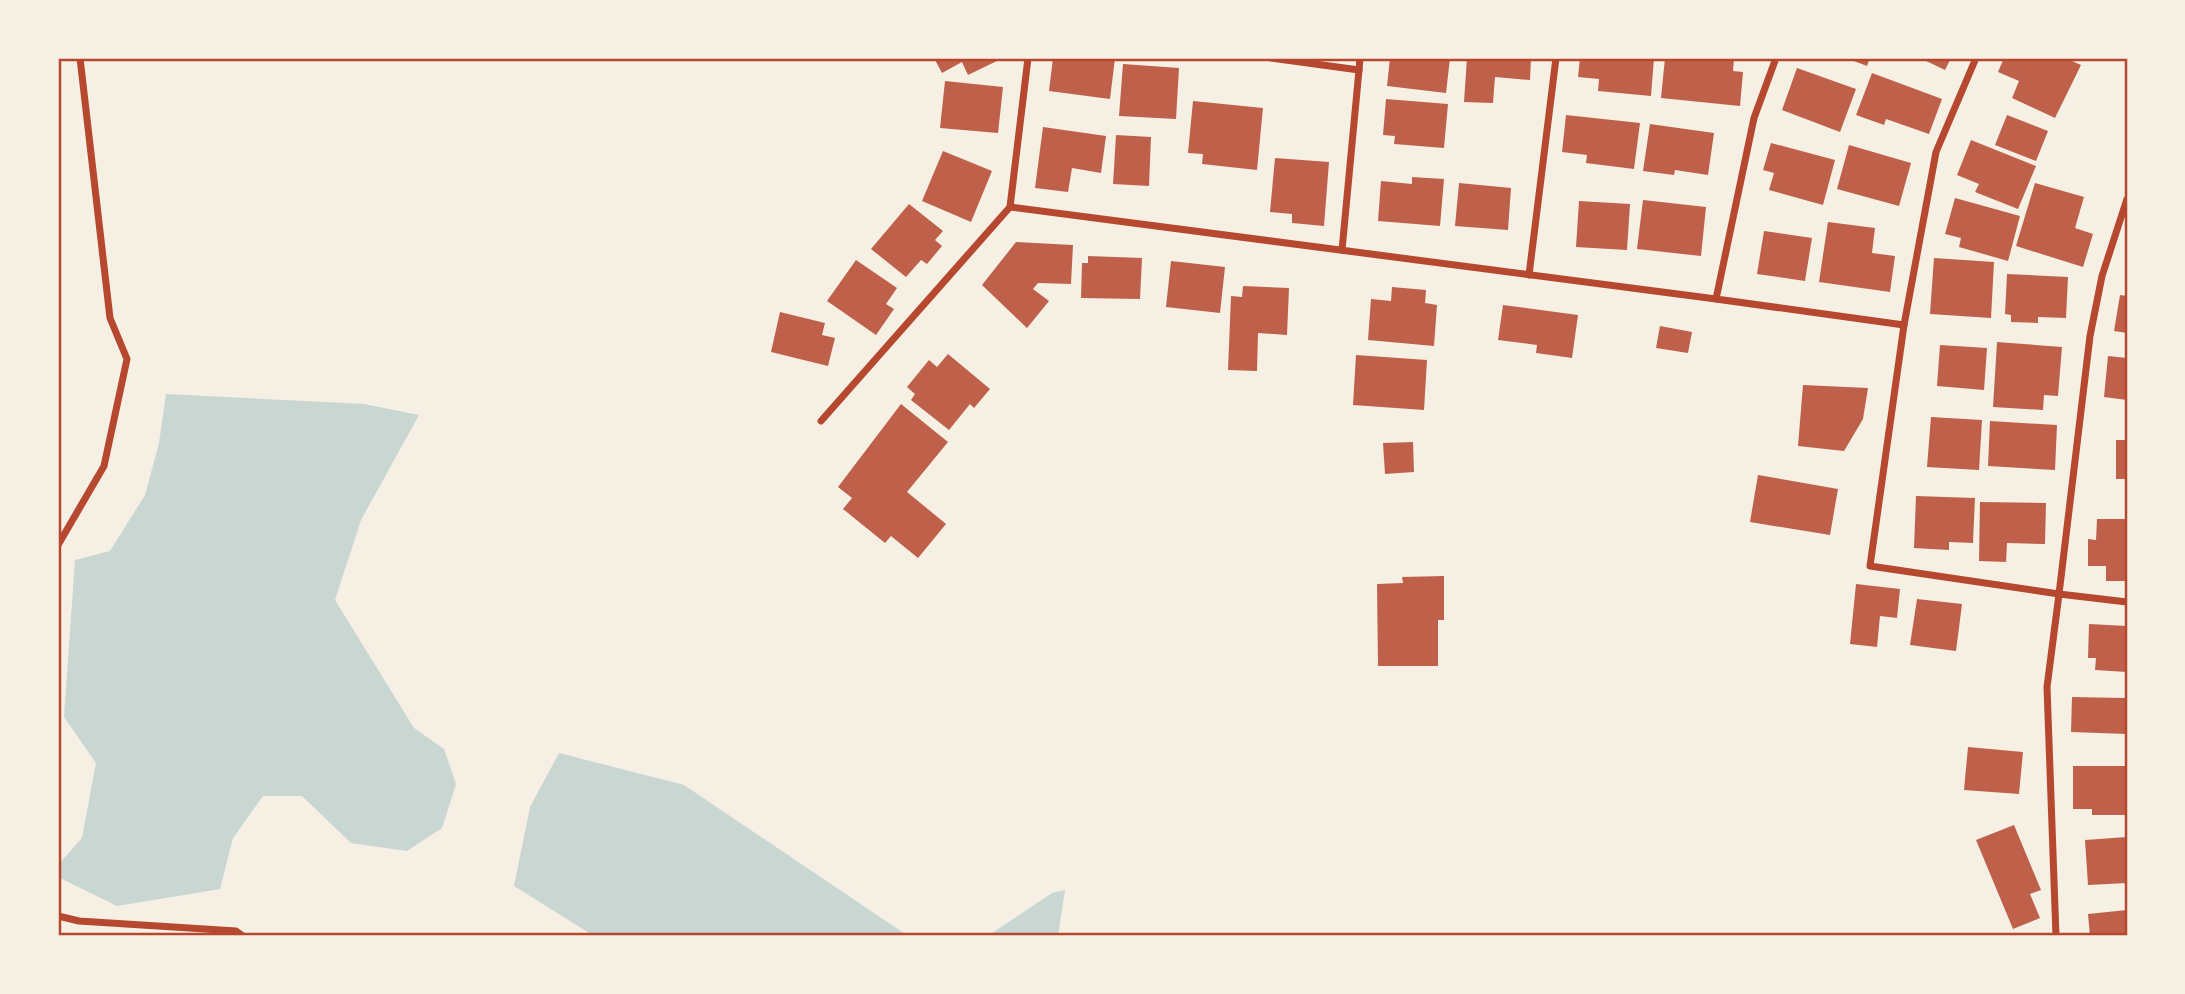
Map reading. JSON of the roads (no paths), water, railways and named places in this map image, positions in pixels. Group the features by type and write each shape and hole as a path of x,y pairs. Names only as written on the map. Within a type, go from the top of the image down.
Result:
{"street":[{"path":"58,545 104,466 127,359 110,318 80,58"},
{"path":"821,421 1010,207 1028,58"},
{"path":"1271,58 1359,70"},
{"path":"1342,250 1360,58"},
{"path":"1529,275 1556,58"},
{"path":"1716,299 1754,118 1776,58"},
{"path":"1976,58 1936,152 1904,325 1870,566 2127,602"},
{"path":"2056,936 2047,687 2090,336 2102,276 2127,199"},
{"path":"1010,207 1904,325"},
{"path":"58,916 79,921 236,931 243,936"}]}
